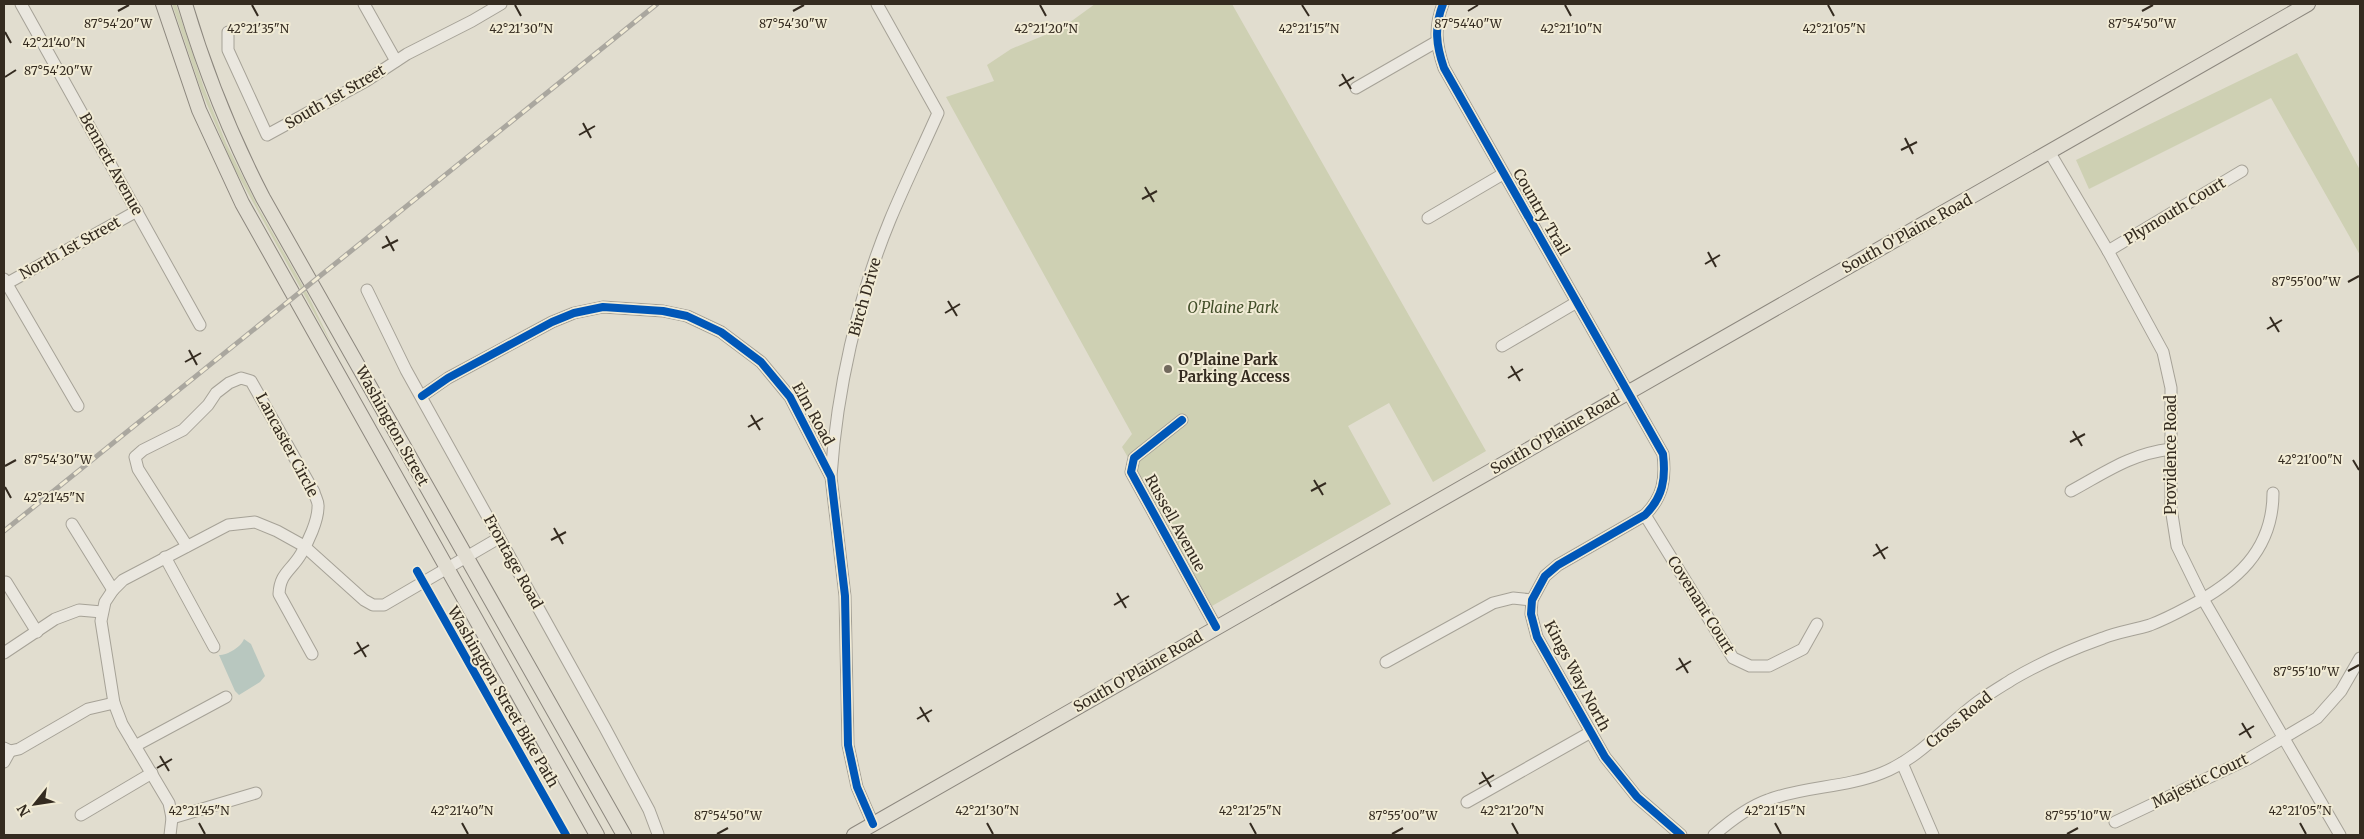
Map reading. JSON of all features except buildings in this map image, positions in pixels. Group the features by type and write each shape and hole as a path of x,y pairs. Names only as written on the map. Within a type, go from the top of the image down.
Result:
{"main road":[{"name":"Washington Street","path":"163,4 199,110 242,203 597,835"},
{"name":"Washington Street","path":"185,4 210,79 248,168 624,835"},
{"name":"South O'Plaine Road","path":"854,835 2308,4"}],"street":[{"name":"Bennett Avenue","path":"21,4 200,325"},
{"path":"364,4 396,61"},
{"name":"South 1st Street","path":"228,32 228,50 267,136 366,81 396,61 501,4"},
{"name":"Birch Drive","path":"831,476 841,390 859,314 889,222 938,113 877,4"},
{"path":"1356,88 1436,42 1438,17 1443,4"},
{"name":"Country Trail","path":"1436,42 1444,68 1628,392"},
{"name":"Providence Road","path":"2050,153 2158,340 2168,368 2171,388 2172,522 2178,546 2204,599 2340,835"},
{"name":"Plymouth Court","path":"2108,251 2242,171"},
{"path":"1428,218 1503,174"},
{"name":"North 1st Street","path":"5,283 137,211"},
{"path":"5,283 78,406"},
{"name":"Frontage Road","path":"367,290 406,370 649,810 658,834"},
{"path":"1502,346 1577,302"},
{"name":"Elm Road","path":"422,396 448,378 526,335 574,312 618,306 663,311 686,316 715,329 761,362 790,397 831,476 845,596 845,689 848,746 857,787 873,824"},
{"name":"Lancaster Circle","path":"187,546 138,469 135,457 143,450 183,430 208,405 216,393 229,383 241,378 251,381 257,389 314,492 319,505 316,518 304,546"},
{"path":"1386,662 1493,603 1513,598 1532,600 1540,582 1558,565 1646,515 1660,495 1664,485 1663,454 1628,392"},
{"name":"Russell Avenue","path":"1182,420 1134,458 1132,472 1216,627"},
{"path":"2071,491 2140,454 2171,449"},
{"name":"Cross Road","path":"1714,835 1736,816 1767,800 1856,782 1883,773 1917,753 1978,702 2048,660 2105,637 2164,620 2204,599 2230,582 2252,560 2267,530 2273,504 2273,493"},
{"name":"Covenant Court","path":"1646,515 1733,658 1750,666 1769,666 1803,649 1817,624"},
{"path":"170,835 172,818 169,803 122,724 114,703 102,632 102,612 105,602 123,580 228,525 255,522 277,531 304,546 344,584 373,605 384,605 499,538"},
{"path":"72,524 113,590"},
{"path":"304,546 300,555 279,583 279,594 312,654"},
{"path":"165,557 214,647"},
{"path":"6,582 37,632"},
{"name":"Kings Way North","path":"1532,600 1531,614 1537,637 1591,732 1617,773 1637,797 1681,835"},
{"path":"4,654 55,619 79,610 102,612"},
{"name":"Majestic Court","path":"2115,822 2241,762 2317,718 2330,706 2360,658"},
{"path":"135,746 226,697"},
{"path":"4,762 7,749 20,749 88,709 114,703"},
{"path":"1467,802 1591,732"},
{"path":"1902,763 1932,835"},
{"path":"81,815 152,773"},
{"path":"172,818 256,793"}],"green space":[{"path":"172,4 176,4 204,88 226,143 259,209 308,295 333,347 233,166 201,90"},
{"name":"O'Plaine Park","path":"1095,4 1232,4 1486,451 1433,482 1389,403 1348,426 1391,504 1212,606 1122,447 1132,434 946,97 994,81 987,65 1011,49 1062,28"},
{"path":"2297,53 2360,170 2360,255 2271,98 2089,189 2076,160"}],"shaded area":[{"path":"244,639 251,644 265,676 260,682 239,695 235,691 219,655 234,650"}],"railway":[{"path":"4,531 657,4"}],"cycle path":[{"path":"1443,4 1438,20 1437,36 1444,68 1663,454 1664,472 1662,487 1651,508 1645,515 1558,565 1545,576 1532,600 1531,614 1537,637 1605,757 1637,797 1681,835"},
{"path":"422,396 448,378 552,322 574,313 603,307 663,311 687,316 721,332 761,362 790,397 831,477 845,596 848,745 857,787 873,824"},
{"path":"1182,420 1134,458 1131,472 1216,627"},
{"name":"Washington Street Bike Path","path":"417,571 566,835"}],"place":[{"name":"O'Plaine Park Parking Access","path":"1168,369"}]}
